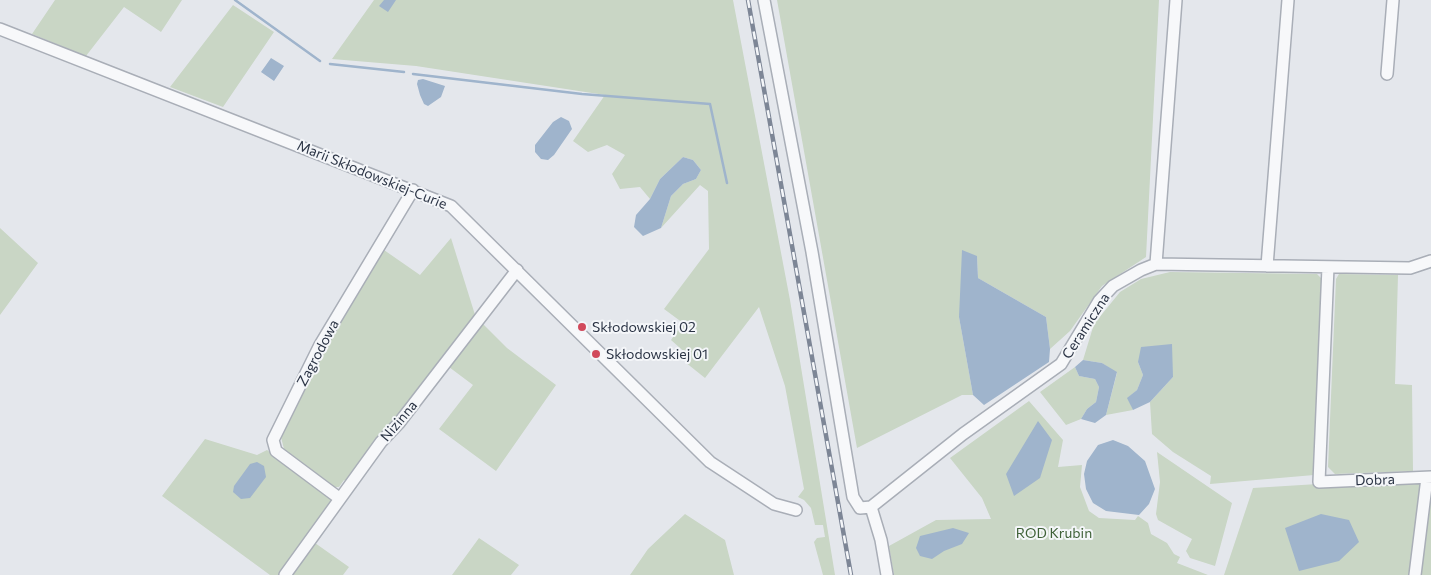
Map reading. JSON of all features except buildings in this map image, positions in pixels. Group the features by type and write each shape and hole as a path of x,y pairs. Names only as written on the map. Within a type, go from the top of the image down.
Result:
{"street":[{"path":"764,0 812,252 853,497 860,508 871,507 881,540 887,575"},
{"path":"1156,264 1176,0"},
{"path":"1267,266 1288,0"},
{"path":"1387,74 1393,0"},
{"name":"Marii Skłodowskiej-Curie","path":"0,29 441,201 454,209 517,270 710,462 774,504 796,510"},
{"name":"Zagrodowa","path":"339,498 276,451 273,440 320,345 413,190"},
{"name":"Ceramiczna","path":"871,507 957,438 1062,364 1099,301 1113,286 1131,274 1156,264 1410,268 1431,261"},
{"name":"Dobra","path":"1328,267 1319,482 1429,477"},
{"name":"Nizinna","path":"285,575 339,498 517,270"},
{"path":"1415,575 1429,477"}],"green space":[{"path":"55,0 182,0 161,32 124,7 86,56 32,34"},
{"path":"374,0 733,0 790,300 835,575 823,575 814,542 817,538 825,537 823,525 815,525 811,508 804,500 798,497 804,489 785,386 759,307 705,378 685,362 689,356 671,340 683,323 664,309 709,249 708,191 700,185 661,228 671,196 683,184 696,179 701,170 693,160 683,157 660,179 650,199 640,187 620,189 612,174 625,155 607,145 588,152 573,141 605,95 416,66 332,59"},
{"path":"777,0 1159,0 1146,257 1102,286 1070,331 1050,349 1046,317 978,278 977,256 959,317 973,395 962,395 857,448"},
{"path":"233,5 274,32 223,107 170,87"},
{"path":"0,228 38,263 0,315"},
{"path":"451,238 476,318 460,334 457,341 346,482 344,480 339,487 335,487 284,449 281,437 316,364 384,250 420,275"},
{"path":"1170,272 1317,274 1322,279 1314,475 1210,484 1211,476 1173,452 1152,434 1150,402 1173,377 1138,362 1143,375 1137,390 1128,398 1133,410 1106,415 1117,373 1102,363 1083,360 1094,324 1120,292 1141,279"},
{"path":"1339,274 1398,275 1395,384 1412,385 1413,471 1335,474 1328,467 1336,279"},
{"path":"482,323 507,348 556,385 496,471 439,429 473,385 449,367"},
{"path":"1075,367 1079,376 1095,379 1099,387 1096,402 1087,409 1081,419 1066,425 1040,392"},
{"name":"ROD Krubin","path":"1029,401 1063,440 1058,467 1082,465 1080,487 1089,511 1099,518 1135,520 1138,516 1148,523 1151,534 1167,543 1174,554 1180,557 1177,563 1208,575 894,575 889,546 936,520 991,519 982,498 950,458"},
{"path":"205,439 257,455 267,450 330,495 331,501 280,575 270,575 162,496"},
{"path":"1157,452 1232,503 1215,566 1190,558 1186,551 1192,539 1158,520 1156,514 1160,482"},
{"path":"1431,477 1431,575 1224,575 1253,488"},
{"path":"685,514 725,540 734,575 630,575 648,549"},
{"path":"479,538 519,565 511,575 452,575"},
{"path":"315,543 349,567 343,575 292,575"}],"water":[{"path":"384,0 396,0 388,12 379,6"},
{"path":"271,58 284,66 274,81 261,72"},
{"path":"423,79 445,86 441,97 428,106 424,104 417,84 418,80"},
{"path":"561,117 569,121 572,129 554,155 548,160 541,159 535,152 535,145 553,122"},
{"path":"683,157 693,160 701,170 696,179 683,184 671,196 661,228 643,236 634,227 636,215 650,199 660,179"},
{"path":"962,250 977,256 978,278 1046,317 1050,349 1049,362 984,405 973,395 959,317"},
{"path":"1172,344 1173,377 1150,402 1133,410 1127,398 1137,390 1143,375 1138,362 1141,347"},
{"path":"1083,360 1102,363 1117,372 1106,415 1095,423 1081,419 1087,409 1096,402 1099,387 1095,379 1079,376 1075,367"},
{"path":"1038,421 1052,440 1040,478 1014,496 1006,474"},
{"path":"1113,440 1128,446 1145,461 1155,489 1149,504 1139,515 1106,511 1093,503 1086,489 1084,474 1087,461 1098,445"},
{"path":"257,462 264,466 266,477 250,498 241,499 233,492 234,486 250,464"},
{"path":"1321,514 1349,520 1359,542 1339,561 1299,571 1285,528"},
{"path":"953,528 969,533 962,544 944,551 932,559 920,556 916,548 920,536"}],"waterway":[{"path":"235,0 320,61"},
{"path":"330,64 404,72"},
{"path":"413,74 582,94 710,104 727,183"}],"railway":[{"path":"748,0 851,575"}],"place":[{"name":"Skłodowskiej 02","path":"582,327"},
{"name":"Skłodowskiej 01","path":"596,354"}]}
